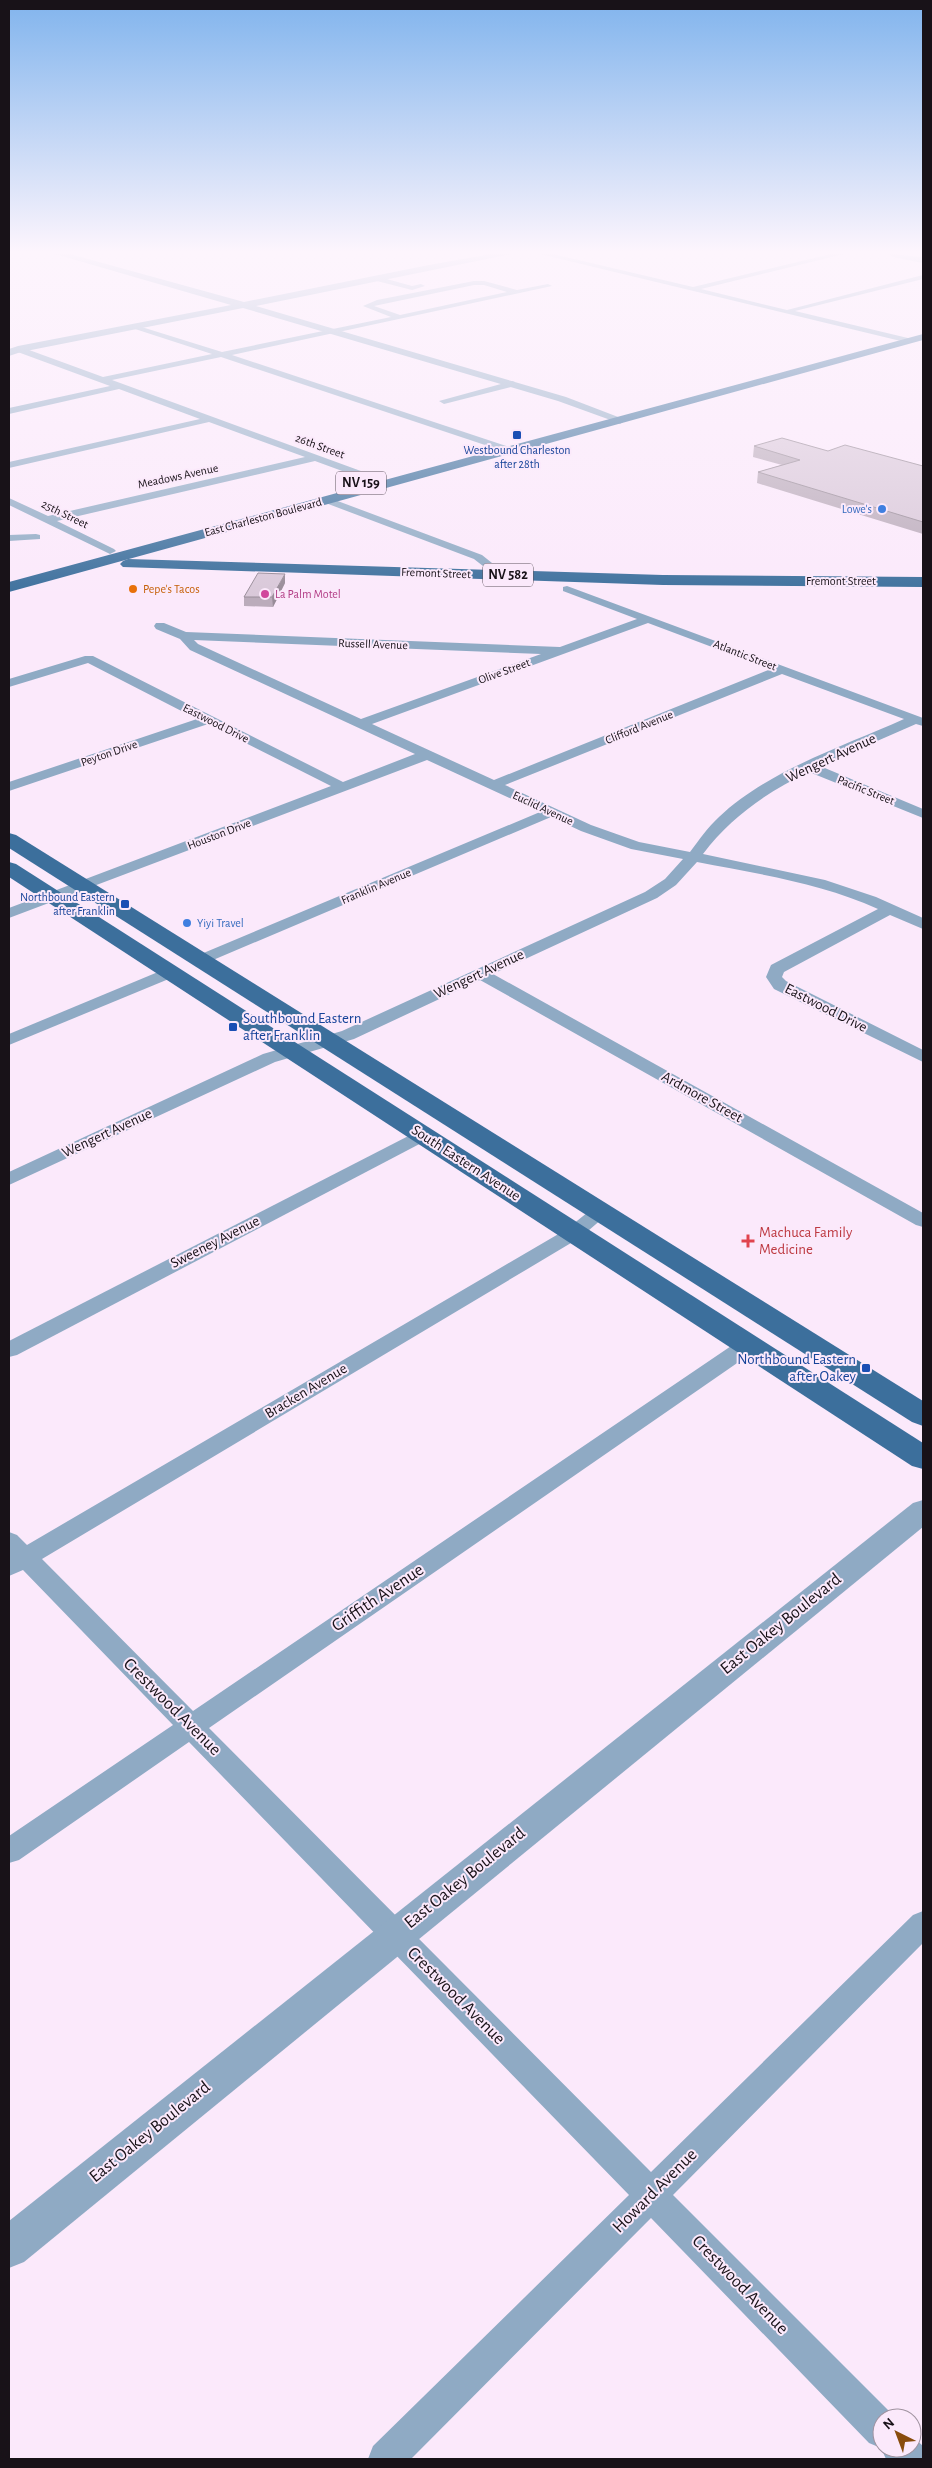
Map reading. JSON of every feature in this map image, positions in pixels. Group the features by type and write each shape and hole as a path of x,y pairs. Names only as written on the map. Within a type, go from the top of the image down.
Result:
{"main road":[{"name":"East Charleston Boulevard","path":"54,570 110,551 504,448 787,369"},
{"name":"East Charleston Boulevard","path":"747,381 804,369"},
{"name":"East Charleston Boulevard","path":"10,580 54,570 94,564 327,500 381,481"},
{"path":"144,550 142,556 145,558 172,564"},
{"name":"Fremont Street","path":"94,564 172,564 684,580 923,582"},
{"name":"Fremont Street","path":"26,567 192,576 567,589 923,595"},
{"name":"South Eastern Avenue","path":"9,839 923,1415"},
{"name":"South Eastern Avenue","path":"9,868 923,1458"}],"street":[{"name":"26th Street","path":"73,369 381,481"},
{"path":"102,380 151,369"},
{"path":"266,369 504,448"},
{"path":"463,369 616,417"},
{"path":"444,401 512,384"},
{"path":"9,411 121,386"},
{"path":"9,465 210,419"},
{"name":"Meadows Avenue","path":"47,520 315,458"},
{"path":"327,500 478,557 491,565 501,575"},
{"name":"25th Street","path":"12,505 110,551"},
{"path":"9,538 36,537"},
{"name":"Atlantic Street","path":"567,589 920,720"},
{"name":"Olive Street","path":"360,724 649,619"},
{"path":"160,626 184,636"},
{"name":"Russell Avenue","path":"184,636 562,651"},
{"name":"Euclid Avenue","path":"184,636 194,647 586,828 636,846 763,870 820,883 890,909 923,924"},
{"name":"Eastwood Drive","path":"9,683 89,659 343,787"},
{"name":"Clifford Avenue","path":"494,785 783,669"},
{"name":"Peyton Drive","path":"9,787 209,719"},
{"name":"Wengert Avenue","path":"9,1179 269,1058 348,1035 651,895 672,882 711,833 732,813 761,792 809,767 920,720"},
{"name":"Houston Drive","path":"9,913 429,754"},
{"name":"Pacific Street","path":"809,767 923,814"},
{"name":"Franklin Avenue","path":"200,960 552,812"},
{"name":"Eastwood Drive","path":"890,909 777,970 774,977 780,985 923,1057"},
{"path":"9,1040 170,972"},
{"name":"Ardmore Street","path":"481,974 923,1221"},
{"name":"Sweeney Avenue","path":"9,1350 422,1135"},
{"name":"Bracken Avenue","path":"14,1555 574,1233 600,1212"},
{"name":"Griffith Avenue","path":"9,1851 748,1345"},
{"name":"East Oakey Boulevard","path":"9,2247 395,1934 923,1511"},
{"name":"Crestwood Avenue","path":"14,1555 191,1726 872,2420"},
{"name":"Howard Avenue","path":"386,2459 923,1924"}],"building":[{"name":"Lowe's","path":"782,438 828,451 845,445 923,466 923,522 758,472 800,460 754,446"},
{"path":"258,573 285,574 272,597 244,597"}],"place":[{"name":"Westbound Charleston after 28th","path":"517,435"},
{"name":"Lowe's","path":"882,509"},
{"name":"Pepe's Tacos","path":"133,589"},
{"name":"La Palm Motel","path":"265,594"},
{"name":"Northbound Eastern after Franklin","path":"125,904"},
{"name":"Yiyi Travel","path":"187,923"},
{"name":"Southbound Eastern after Franklin","path":"233,1027"},
{"name":"Machuca Family Medicine","path":"748,1241"},
{"name":"Northbound Eastern after Oakey","path":"866,1368"}]}
